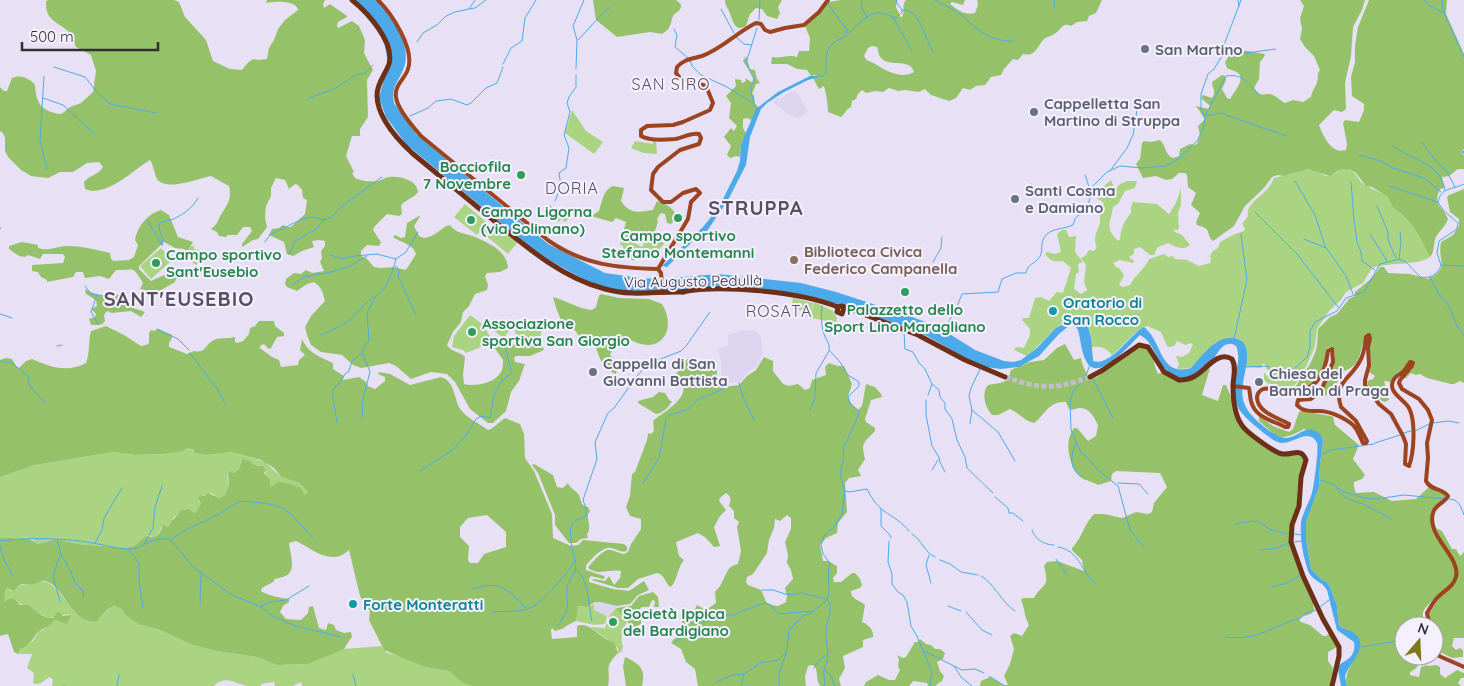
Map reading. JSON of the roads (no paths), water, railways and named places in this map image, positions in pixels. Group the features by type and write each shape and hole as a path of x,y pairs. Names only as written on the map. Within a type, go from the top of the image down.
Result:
{"main road":[{"path":"348,0 373,25 387,54 386,65 378,77 374,94 381,117 402,148 461,195"},
{"path":"352,0 375,23 389,53 389,62 378,85 377,94 379,108 384,117 404,146 493,222"},
{"path":"378,0 394,19 408,50 410,57 408,70 398,84 396,96 398,104 421,136 549,241 564,250 583,259 600,264 658,269"},
{"path":"658,269 688,218 691,202 700,193 696,189 685,191 671,202 663,202 651,190 654,172 680,150 699,144 702,138 699,134 674,139 643,137 640,134 642,128 647,126 675,125 710,110 713,105 706,86 678,76 676,71 679,64 690,58 702,56 715,50 755,23 760,24 765,30 770,32 804,25 819,12 828,0"},
{"name":"Via Augusto Pedullà","path":"461,195 537,256 585,282 605,290 624,293 725,290 768,292 821,301 837,308 840,306 846,310 921,336 965,360 1005,377"},
{"name":"Via Augusto Pedullà","path":"518,243 548,265 599,290 644,297 684,292"},
{"path":"658,269 661,273 663,292"},
{"path":"1234,386 1250,389 1251,402 1259,415 1288,427 1288,423 1262,409 1258,400 1258,393 1261,390 1268,389 1288,392 1307,390 1316,382 1327,361 1328,351 1332,350 1333,360 1322,389 1311,400 1298,400 1297,405 1299,408 1307,411 1321,411 1343,419 1354,426 1366,444 1367,440 1356,421 1341,407 1339,391 1361,361 1366,338 1369,335 1369,365 1365,385 1378,403 1391,414 1403,435 1406,444 1406,466 1410,465 1413,429 1409,409 1395,395 1393,384 1395,377 1403,372 1411,362 1413,364 1400,380 1399,385 1402,389 1419,399 1428,410 1432,423 1427,443 1426,481 1432,488 1446,493 1447,499 1433,510 1433,528 1452,559 1457,574 1456,579 1449,588 1438,597 1427,613 1427,616"},
{"path":"1090,377 1103,370 1134,346 1143,345 1152,352 1164,372 1179,380 1195,376 1218,358 1229,357 1233,361 1234,398 1238,417 1247,432 1260,442 1282,454 1298,452 1304,454 1306,460 1301,477 1299,506 1292,525 1291,542 1303,576 1323,619 1338,643 1339,652 1332,686"},
{"path":"1444,658 1464,667"}],"water":[{"path":"354,0 376,0 399,32 406,51 406,61 395,86 393,98 394,103 416,134 548,244 605,273 659,279 718,274 801,283 836,292 910,316 940,328 975,350 1004,361 1013,362 1021,360 1037,348 1056,328 1074,318 1080,319 1088,327 1093,361 1100,362 1113,355 1144,327 1150,333 1167,363 1173,368 1191,368 1207,350 1220,340 1227,338 1243,342 1247,357 1242,392 1243,401 1250,413 1265,427 1282,437 1292,437 1308,430 1317,432 1322,436 1319,487 1306,522 1306,539 1311,569 1327,582 1331,589 1337,606 1339,626 1354,633 1359,638 1360,649 1345,676 1347,686 1341,686 1338,669 1340,664 1353,653 1354,642 1337,630 1327,590 1310,574 1302,543 1301,522 1313,489 1317,443 1314,438 1308,436 1285,443 1279,442 1267,435 1240,411 1235,399 1238,359 1236,346 1226,344 1201,370 1186,378 1181,378 1170,374 1165,369 1150,344 1140,335 1115,359 1100,368 1094,368 1088,364 1084,356 1078,330 1070,325 1039,356 1019,367 1001,369 985,367 927,336 903,326 822,299 711,288 642,293 604,288 583,279 540,255 406,144 386,117 379,98 384,78 389,68 383,34"},
{"path":"810,76 819,77 808,80 784,92 761,109 750,137 746,165 728,200 707,231 696,238 667,267 662,266 703,227 719,207 737,171 740,161 741,144 756,109 778,92"}],"waterway":[{"path":"417,42 423,33 437,25 446,16 469,9 475,0"},
{"path":"469,9 475,8 486,0"},
{"path":"503,64 511,48 522,41 525,18 536,0"},
{"path":"576,69 577,40 573,26 584,0"},
{"path":"759,20 760,0"},
{"path":"861,0 862,9 867,17"},
{"path":"818,76 823,76 826,72 827,54 832,44 872,15 881,13 896,18 902,12 896,2 897,0"},
{"path":"935,0 956,11 983,33 996,39 1013,41"},
{"path":"1054,0 1055,8"},
{"path":"1238,0 1239,7"},
{"path":"1089,190 1107,172 1120,166 1142,168 1165,166 1177,160 1197,141 1203,129 1205,119 1201,109 1201,94 1208,74 1214,69 1222,56 1224,45 1241,0"},
{"path":"1424,0 1428,5 1444,13"},
{"path":"1442,0 1443,10 1464,57"},
{"path":"828,4 847,30 846,33"},
{"path":"578,40 610,7"},
{"path":"721,9 734,33"},
{"path":"902,10 908,11 918,19 933,52"},
{"path":"893,17 912,51"},
{"path":"757,28 746,63 754,79 751,93 757,111"},
{"path":"674,29 677,35 675,47 688,58"},
{"path":"736,37 744,44 751,45"},
{"path":"1223,56 1276,49"},
{"path":"690,60 692,66 701,75 727,87 753,103"},
{"path":"309,98 334,89 358,74 365,73 373,65"},
{"path":"54,67 85,77 110,104 156,113"},
{"path":"410,116 428,108 436,101 451,99 467,105 471,103 486,88 497,83 503,67"},
{"path":"555,201 561,186 559,173 566,168 569,148 564,135 570,112 567,103 576,87 576,75"},
{"path":"44,76 40,141 47,169"},
{"path":"1205,116 1226,76 1237,76 1245,80 1259,94"},
{"path":"1110,171 1127,148 1133,135 1139,97"},
{"path":"43,98 63,105 93,133"},
{"path":"1206,116 1220,113 1286,136"},
{"path":"1421,142 1446,170 1455,187"},
{"path":"1393,146 1425,163 1438,173 1445,190"},
{"path":"1359,155 1381,161 1393,168 1424,178 1441,192"},
{"path":"941,329 948,323 962,294 998,292 1002,279 1016,273 1026,273 1030,266 1040,257 1043,240 1047,234 1073,225 1076,218 1086,209 1090,200 1085,175"},
{"path":"265,242 270,235 302,219 312,217 323,220 332,217 341,207 382,177"},
{"path":"1295,181 1315,215 1325,246 1346,276 1353,294"},
{"path":"1351,182 1357,242 1362,261 1375,270"},
{"path":"1244,367 1268,366 1271,373 1278,377 1292,371 1307,357 1310,347 1310,331 1315,322 1337,311 1346,298 1364,292 1380,264 1399,259 1406,262 1420,277 1430,277 1435,274 1441,265 1437,253 1439,241 1457,229 1458,223 1443,210 1438,202 1439,197 1444,191 1464,184"},
{"path":"1389,186 1438,202"},
{"path":"162,245 163,239 159,230 159,224 183,214 198,198"},
{"path":"549,212 551,206"},
{"path":"1377,206 1396,258"},
{"path":"1255,212 1297,254 1338,307"},
{"path":"289,254 295,241 316,229 325,219"},
{"path":"147,220 162,245"},
{"path":"330,255 343,259 377,254 396,259 406,252 418,232"},
{"path":"1399,259 1400,232"},
{"path":"1234,339 1247,280 1241,234"},
{"path":"1370,234 1387,261"},
{"path":"933,262 941,248 942,237"},
{"path":"1304,239 1326,248"},
{"path":"292,285 304,277 350,266 367,256"},
{"path":"337,422 333,389 349,371 352,361 362,353 369,340 367,313 376,296 384,289 396,259"},
{"path":"1442,265 1464,266"},
{"path":"396,266 399,271 398,276 416,315"},
{"path":"654,279 657,275"},
{"path":"1430,277 1438,293 1449,306 1457,326 1464,335"},
{"path":"85,286 91,294 105,296 125,295"},
{"path":"97,295 91,312 98,324"},
{"path":"321,335 347,322 374,297"},
{"path":"822,306 822,328 829,345 829,350 848,375 859,382 859,386 848,397 850,404 859,411 843,449 844,455 840,474 845,491 842,514 835,526 824,536 821,545 823,554 830,563 827,599"},
{"path":"492,612 517,611 532,607 549,593 567,572 575,560 571,539 572,524 586,516 583,500 597,459 595,442 608,413 648,364 681,351 710,312"},
{"path":"0,314 12,318"},
{"path":"157,329 178,339 189,350"},
{"path":"904,332 905,349 913,352 925,369 932,384 939,390 940,397 945,403 945,409 952,419 967,468 993,493"},
{"path":"420,471 454,449 467,434 476,419 481,416 490,418 496,389 512,373 504,344"},
{"path":"57,346 62,345"},
{"path":"810,410 815,398 816,373 829,351"},
{"path":"190,353 218,390 225,404"},
{"path":"363,354 370,372 362,402 363,418"},
{"path":"0,361 12,363 28,376 30,386 45,403"},
{"path":"1090,364 1086,376 1073,392 1070,402 1071,430 1081,453 1118,486 1130,530 1143,546"},
{"path":"980,369 969,396 972,410 998,432 1015,461"},
{"path":"1093,379 1113,418"},
{"path":"739,383 743,397 754,420"},
{"path":"928,395 932,384"},
{"path":"643,483 659,458 666,418 669,415 689,409 697,400 724,387"},
{"path":"926,400 926,415 932,446 945,472"},
{"path":"970,424 972,410"},
{"path":"1433,423 1448,421 1459,423"},
{"path":"1415,431 1429,424"},
{"path":"1403,433 1411,431"},
{"path":"1375,443 1400,435"},
{"path":"1076,443 1072,462 1075,470 1082,477"},
{"path":"1322,454 1332,450 1374,444"},
{"path":"932,470 938,460"},
{"path":"1320,480 1335,485 1345,492 1365,498 1376,499 1404,495 1445,499"},
{"path":"1118,483 1139,484 1148,494"},
{"path":"144,544 153,528 155,507 162,486"},
{"path":"95,543 102,530 104,518 122,488"},
{"path":"1337,488 1341,495 1348,499 1363,504 1392,519"},
{"path":"846,491 867,489 879,506 909,531"},
{"path":"995,497 1008,508 1009,513 1013,513 1023,521"},
{"path":"1449,499 1452,499 1461,506 1464,515"},
{"path":"172,539 242,501 265,503 287,511 313,538"},
{"path":"881,509 881,526 891,538"},
{"path":"1235,524 1252,521 1259,522 1271,530 1289,534"},
{"path":"1032,530 1040,541 1054,545"},
{"path":"912,534 935,557"},
{"path":"1294,534 1302,535"},
{"path":"0,541 58,539 133,549 153,540 171,540"},
{"path":"57,540 61,554 75,583 83,591 84,597"},
{"path":"171,540 193,567 232,595 261,607 274,617 296,626 341,637"},
{"path":"889,541 888,562 892,574 892,584 907,602 911,626 918,638"},
{"path":"1294,542 1302,541"},
{"path":"1261,550 1277,548 1289,543"},
{"path":"0,546 4,560 13,576"},
{"path":"1058,547 1071,552 1095,583"},
{"path":"129,550 139,563 139,580 143,608"},
{"path":"60,555 53,576 60,602"},
{"path":"929,555 926,565 931,583"},
{"path":"1056,559 1067,575"},
{"path":"558,626 568,608 567,587 576,568 575,560"},
{"path":"940,560 961,572 978,575"},
{"path":"577,570 584,579 592,621"},
{"path":"200,604 201,575"},
{"path":"1272,587 1287,583 1301,575"},
{"path":"981,576 990,583 1015,611"},
{"path":"473,589 491,585 504,588 526,608"},
{"path":"260,607 270,602 286,600 309,586"},
{"path":"762,590 773,590 793,595 802,593 826,599"},
{"path":"779,686 779,674 787,650 789,630 803,616 811,613 827,600"},
{"path":"824,686 824,671 828,660 826,632 830,611 828,600"},
{"path":"1320,607 1329,600"},
{"path":"675,642 703,622 724,615 734,615 765,603 771,605 778,614 813,611"},
{"path":"948,606 961,611"},
{"path":"1226,637 1238,638 1257,635 1301,618 1304,614 1316,610"},
{"path":"966,612 982,630 992,635"},
{"path":"918,639 932,672 930,686"},
{"path":"1360,647 1394,642"},
{"path":"924,651 962,670 975,669 984,673"},
{"path":"716,682 733,675 744,674 760,663 778,660 785,653"},
{"path":"814,668 819,660 827,655"},
{"path":"954,666 961,677 972,686"},
{"path":"824,670 831,676 835,686"},
{"path":"353,674 356,686"},
{"path":"117,686 119,675"},
{"path":"741,686 744,675"},
{"path":"989,676 1005,686"}],"tunnel":[{"path":"1005,377 1038,386 1057,386 1090,377"}],"place":[{"name":"San Martino","path":"1145,49"},
{"name":"Cappelletta San Martino di Struppa","path":"1034,112"},
{"name":"Bocciofila 7 Novembre","path":"521,175"},
{"name":"Santi Cosma e Damiano","path":"1015,199"},
{"name":"Campo sportivo Stefano Montemanni","path":"678,218"},
{"name":"Campo Ligorna (via Solimano)","path":"471,220"},
{"name":"Biblioteca Civica Federico Campanella","path":"794,260"},
{"name":"Campo sportivo Sant'Eusebio","path":"156,263"},
{"name":"Palazzetto dello Sport Lino Maragliano","path":"905,292"},
{"name":"Oratorio di San Rocco","path":"1053,311"},
{"name":"Associazione sportiva San Giorgio","path":"472,332"},
{"name":"Cappella di San Giovanni Battista","path":"593,372"},
{"name":"Chiesa del Bambin di Praga","path":"1259,382"},
{"name":"Forte Monteratti","path":"353,604"},
{"name":"Società Ippica del Bardigiano","path":"613,622"}],"district":[{"name":"SAN SIRO","path":"671,84"},
{"name":"DORIA","path":"572,188"},
{"name":"STRUPPA","path":"756,207"},
{"name":"SANT'EUSEBIO","path":"179,298"},
{"name":"ROSATA","path":"779,311"}]}
